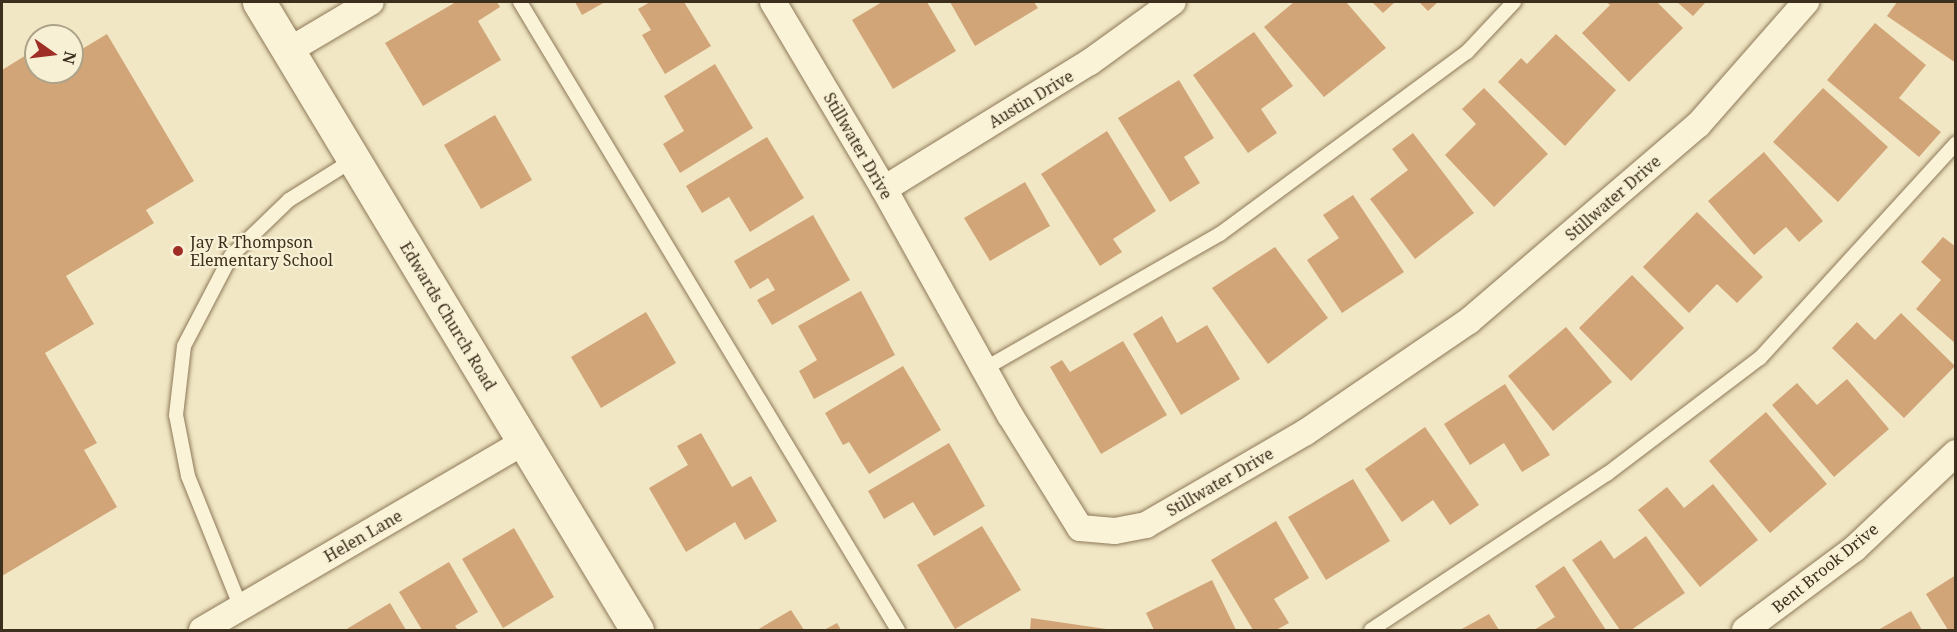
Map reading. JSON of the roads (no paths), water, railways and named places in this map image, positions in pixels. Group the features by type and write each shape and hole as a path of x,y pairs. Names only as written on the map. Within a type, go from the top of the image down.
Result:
{"street":[{"name":"Edwards Church Road","path":"259,2 637,630"},
{"path":"288,51 370,2"},
{"name":"Austin Drive","path":"884,189 1090,62 1173,2"},
{"name":"Stillwater Drive","path":"779,4 984,369 1080,528 1115,531 1146,525 1305,432 1469,321 1698,125 1806,2"},
{"name":"Helen Lane","path":"202,630 524,442"},
{"name":"Bent Brook Drive","path":"1745,630 1854,549 1956,453"}],"lane":[{"path":"520,2 898,630"},
{"path":"984,369 1220,234 1467,52 1514,2"},
{"path":"1371,630 1607,474 1760,358 1956,143"},
{"path":"241,608 188,476 176,415 184,345 231,256 289,200 353,160"}],"place":[{"name":"Jay R Thompson Elementary School","path":"178,251"}]}
